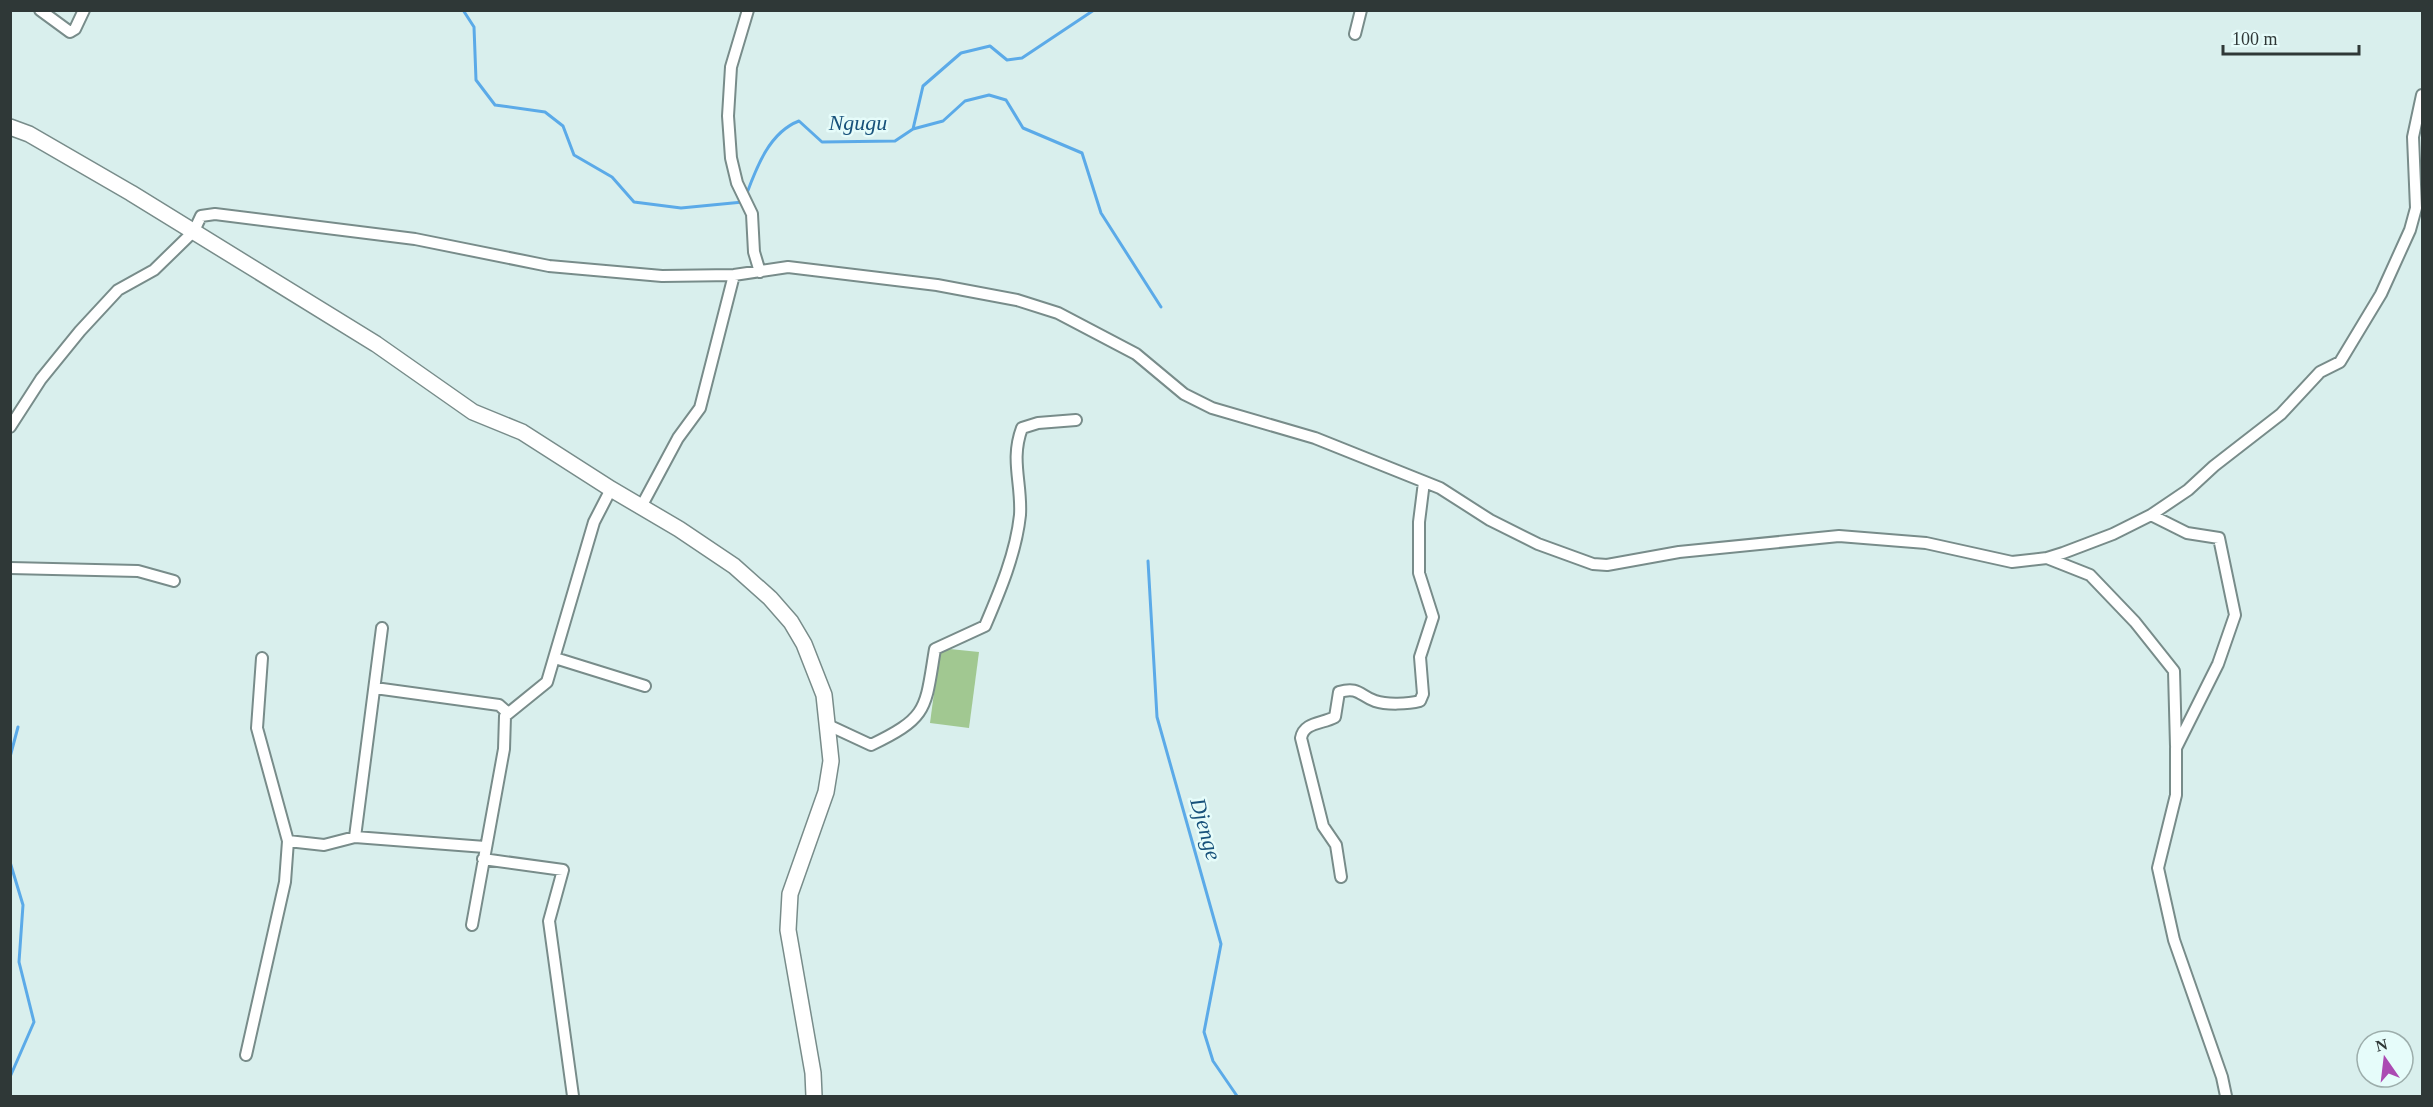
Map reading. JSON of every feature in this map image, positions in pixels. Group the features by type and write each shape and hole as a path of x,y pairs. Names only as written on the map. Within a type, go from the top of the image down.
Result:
{"main road":[{"path":"10,127 28,134 194,231 376,344 473,412 522,432 734,566 770,598 804,644 824,695 828,725 831,761 826,792 790,894 788,930 813,1073 814,1096"}],"street":[{"path":"40,10 70,32 75,29 84,10"},
{"path":"748,10 730,67 728,116 736,178 752,214 754,252 760,272"},
{"path":"1355,34 1361,10"},
{"path":"10,427 41,379 118,290 154,270 194,231 201,216 215,214 415,239 549,266 662,276 734,275 788,267 992,294 1058,313 1136,354 1184,394 1212,408 1315,438 1440,488 1490,520 1538,544 1593,564 1608,565 1679,552 1839,536 1926,543 2012,562 2047,558 2113,534 2151,515 2188,490 2214,466 2281,414 2320,372 2340,363 2381,294 2410,230 2416,208 2414,137 2422,95"},
{"path":"641,507 678,438 700,408 734,275"},
{"path":"828,725 871,745 897,733 919,715 927,699 935,649 985,626 1005,579 1020,515 1015,445 1022,428 1038,423 1076,420"},
{"path":"1341,877 1336,845 1323,826 1301,738 1302,731 1335,717 1336,699 1339,692 1345,690 1359,690 1376,702 1420,701 1423,694 1420,657 1433,617 1419,573 1419,522 1424,482"},
{"path":"472,925 504,749 505,716 547,682 594,522 611,489"},
{"path":"2151,515 2187,533 2219,538 2235,615 2218,664 2176,748"},
{"path":"2047,558 2090,575 2135,622 2175,671 2176,795 2158,868 2174,940 2222,1077 2226,1096"},
{"path":"10,568 138,570 174,581"},
{"path":"355,837 382,628"},
{"path":"246,1055 285,882 288,841 257,728 262,658"},
{"path":"555,658 645,686"},
{"path":"375,688 499,705 508,713"},
{"path":"288,841 324,845 355,837 484,853 562,870 549,921 573,1096"}],"green space":[{"path":"940,648 979,652 969,728 930,723"}],"waterway":[{"name":"Ngugu","path":"463,10 474,27 476,80 495,105 545,112 563,126 574,155 612,177 634,202 681,208 743,202"},
{"name":"Ngugu","path":"913,129 923,86 961,53 990,46 1007,60 1022,58 1094,10"},
{"path":"747,193 760,161 772,141 789,126 799,121 822,142 895,141 913,129 943,121 965,101 989,95 1006,100 1023,128 1082,153 1101,213 1161,307"},
{"name":"Djenge","path":"1148,561 1157,717 1221,944 1204,1032 1213,1061 1237,1096"},
{"path":"10,757 18,727"},
{"path":"10,862 23,905 19,962 34,1022 10,1077"}]}
